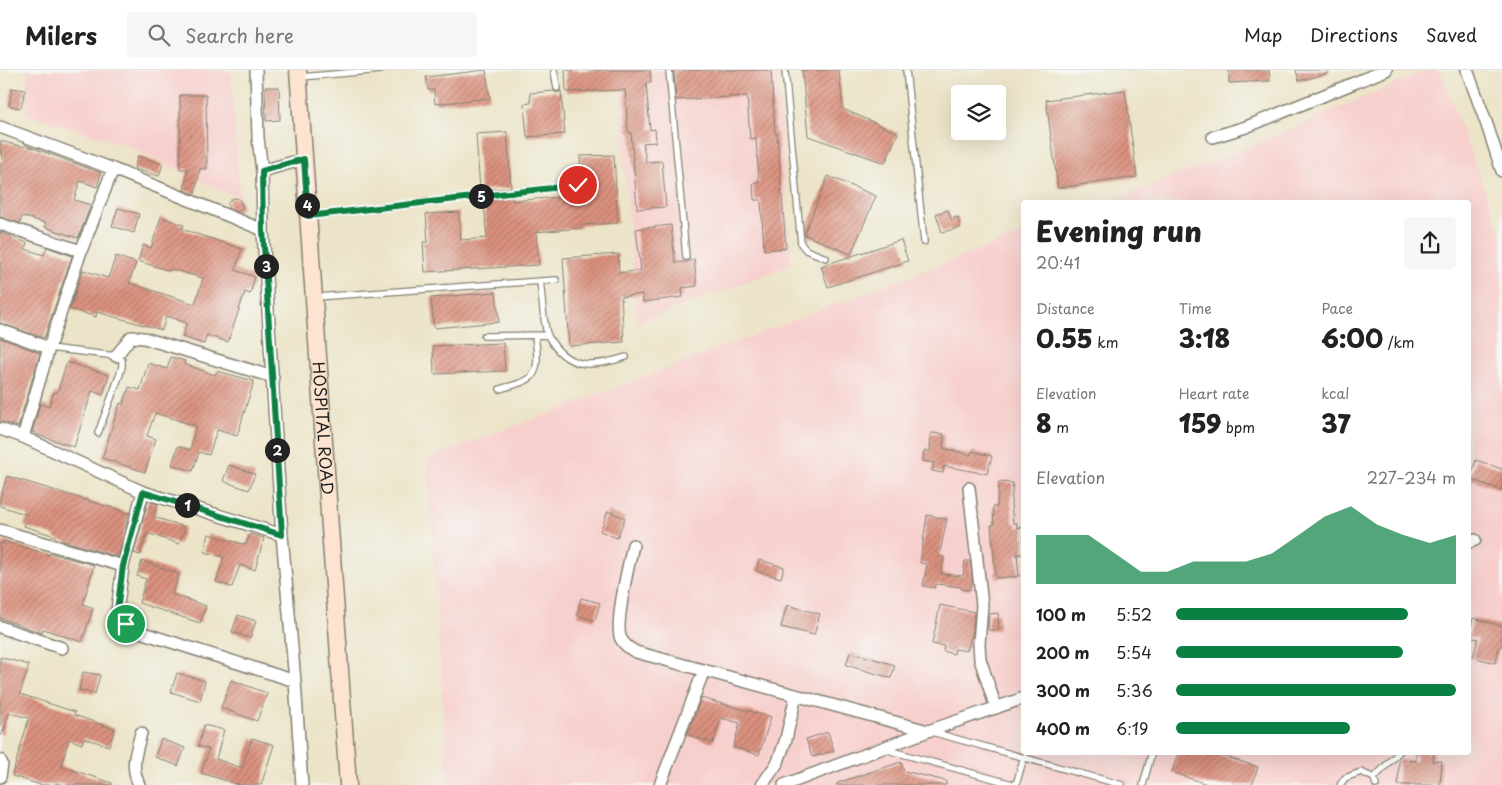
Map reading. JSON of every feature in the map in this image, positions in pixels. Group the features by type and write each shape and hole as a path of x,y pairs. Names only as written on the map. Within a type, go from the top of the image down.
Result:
{"main road":[{"name":"HOSPITAL ROAD","path":"299,74 348,785"}],"street":[{"path":"256,70 258,138 262,171 263,230 282,535 302,785"},
{"path":"1213,137 1246,127 1386,70"},
{"path":"1467,70 1502,171"},
{"path":"0,127 113,169 263,230"},
{"path":"262,171 304,159"},
{"path":"23,437 49,348 81,251 113,169"},
{"path":"0,224 81,251"},
{"path":"0,330 49,348"},
{"path":"116,356 131,337 144,338 273,377"},
{"path":"1,432 23,437 143,492 282,535"},
{"path":"969,488 982,605 979,644 980,660 996,708"},
{"path":"143,492 123,566 117,611 126,624 143,633 295,681"},
{"path":"0,530 123,566"},
{"path":"633,545 619,623 620,638 626,646 636,652 928,731"},
{"path":"0,627 62,648"},
{"path":"660,785 704,670"},
{"path":"762,785 778,762 786,739 796,695"},
{"path":"784,785 928,731 1021,699"},
{"path":"139,785 134,773 134,762 141,733"},
{"path":"0,760 2,764 0,778"},
{"path":"0,783 9,785"}],"lane":[{"path":"299,74 381,70"},
{"path":"554,70 556,88"},
{"path":"669,70 686,258"},
{"path":"785,70 801,244 806,250 826,258"},
{"path":"906,70 924,242"},
{"path":"308,216 578,185"},
{"path":"314,297 556,280"},
{"path":"540,281 547,334 565,356 580,364 606,363 626,357"},
{"path":"484,336 547,334"},
{"path":"500,389 530,379 534,373 536,366 535,335"},
{"path":"49,348 116,356 122,360 122,366 98,433"},
{"path":"928,731 1122,785"},
{"path":"882,748 1016,785 1024,757"},
{"path":"1143,785 1151,755"},
{"path":"1374,778 1396,755"},
{"path":"1340,785 1345,778 1361,772 1374,778 1376,785"}],"shaded area":[{"path":"27,70 231,70 240,199 125,145 27,114"},
{"path":"620,70 777,70 791,265 637,323 625,173"},
{"path":"1427,70 1440,70 1502,236 1502,785 448,785 427,459 1021,234 1021,755 1471,755 1471,200 1111,200 1214,162"}],"building":[{"path":"486,70 490,98 435,104 434,90 428,90 426,77"},
{"path":"565,70 650,70 651,83 646,83 650,130 655,129 656,142 643,143 646,162 662,161 666,207 637,209 631,132 628,132 625,90 566,92"},
{"path":"674,70 771,70 786,248 764,250 761,200 754,200 753,183 759,183 756,138 750,139 747,96 676,100"},
{"path":"802,70 839,70 843,109 898,133 885,163 808,136"},
{"path":"1229,70 1269,70 1270,81 1229,83"},
{"path":"1296,70 1328,70 1329,73 1299,81"},
{"path":"265,87 279,87 280,120 266,121"},
{"path":"12,88 25,90 21,108 9,106"},
{"path":"1125,90 1137,177 1058,188 1046,100"},
{"path":"554,91 557,93 561,91 565,134 527,137 524,104 531,103 530,93"},
{"path":"180,95 206,95 207,169 200,169 195,194 184,190 188,169 180,169"},
{"path":"507,132 511,188 480,190 476,134"},
{"path":"0,141 24,147 25,145 101,173 97,187 80,181 74,200 91,205 78,238 45,227 46,223 22,216 20,223 0,217 0,167 3,155 0,154"},
{"path":"614,155 618,223 581,225 581,228 536,232 539,265 425,272 423,242 428,242 426,214 459,212 461,240 487,238 484,201 512,197 512,201 582,195 580,156"},
{"path":"138,156 163,164 159,176 134,169"},
{"path":"828,176 876,196 851,254 805,235"},
{"path":"235,198 240,200 242,205 240,210 235,212 230,210 228,205 230,200"},
{"path":"118,208 139,214 134,233 112,226"},
{"path":"948,210 951,219 958,217 960,228 942,232 936,214"},
{"path":"161,217 184,225 182,229 242,249 235,270 255,277 250,294 245,292 228,342 207,335 204,344 182,337 187,323 166,316 162,330 97,312 96,317 70,309 83,270 108,278 116,256 136,263 129,283 195,304 203,278 171,269 170,271 138,261 143,245 151,248"},
{"path":"671,225 675,262 687,262 694,259 697,286 682,288 683,297 643,302 642,294 621,297 624,342 569,346 563,258 618,254 619,273 641,270 636,229"},
{"path":"0,232 27,243 25,249 44,255 47,247 72,256 44,338 0,323"},
{"path":"901,240 908,261 828,287 821,266"},
{"path":"496,292 499,322 434,328 431,298"},
{"path":"0,338 40,353 18,427 0,421"},
{"path":"503,343 505,371 434,374 433,346"},
{"path":"171,357 185,361 184,364 215,375 217,371 254,381 237,436 217,430 209,455 199,452 193,471 172,465 178,446 190,450 196,426 155,413 147,436 156,439 145,472 102,458 120,403 123,404 129,387 140,390 148,363 167,369"},
{"path":"67,362 109,375 103,395 92,391 74,447 32,432 40,404 49,407 54,392 57,393"},
{"path":"931,433 944,434 943,448 971,455 972,451 992,456 987,474 944,466 943,473 932,471 934,463 923,461 924,451 930,451"},
{"path":"1476,460 1502,469 1502,490 1471,479"},
{"path":"229,465 255,474 249,490 223,481"},
{"path":"7,476 129,513 118,557 54,538 55,536 24,526 28,515 0,506 0,499"},
{"path":"999,482 1013,483 1011,503 1013,523 1017,523 1017,528 1021,527 1021,554 1017,554 1019,576 996,578 991,525 994,525 993,507 997,507"},
{"path":"148,501 158,504 154,517 185,527 179,544 147,533 140,555 134,553"},
{"path":"608,511 625,518 617,538 600,531"},
{"path":"927,515 947,519 939,556 944,557 941,574 963,576 965,561 970,561 972,578 970,590 936,584 935,588 923,586 927,564 920,563"},
{"path":"209,534 246,545 250,534 264,538 255,570 240,565 232,587 216,582 224,557 204,552"},
{"path":"4,541 50,555 50,553 94,565 83,604 93,608 82,642 43,629 42,633 0,618 0,543 4,544"},
{"path":"759,560 784,567 781,578 756,571"},
{"path":"142,561 179,574 172,594 206,606 200,623 139,603 146,579 137,576"},
{"path":"581,598 600,603 595,620 577,615"},
{"path":"787,605 820,614 814,635 781,627"},
{"path":"940,605 974,612 973,631 967,651 955,649 954,654 943,651 944,646 932,644"},
{"path":"998,613 999,630 988,630 989,614"},
{"path":"238,615 256,621 250,638 232,632"},
{"path":"1473,618 1502,626 1502,646 1500,646 1495,663 1473,657 1478,639 1471,637"},
{"path":"850,652 895,665 891,678 846,665"},
{"path":"0,657 29,665 20,694 75,712 74,715 115,729 109,746 84,738 82,744 69,739 61,766 112,783 112,785 64,785 56,783 55,785 41,785 12,776 29,718 9,713 2,735 0,735"},
{"path":"83,672 100,675 95,694 79,690"},
{"path":"177,673 205,681 200,701 171,692"},
{"path":"231,680 267,693 257,721 221,708"},
{"path":"701,698 771,717 759,755 733,747 740,723 721,718 713,743 687,735"},
{"path":"204,725 224,730 216,759 242,768 252,738 274,745 261,785 240,785 201,773 209,749 198,746"},
{"path":"828,732 834,751 812,757 806,739"},
{"path":"161,739 185,748 178,766 155,757"},
{"path":"1177,755 1220,755 1258,767 1252,785 1209,785 1172,772"},
{"path":"1416,755 1434,755 1433,761 1442,761 1440,785 1398,785 1399,760 1416,761"},
{"path":"901,762 904,771 946,781 946,785 837,785 837,783"}],"route":[{"path":"126,624 120,618 117,611 123,566 143,492 282,535 263,230 262,171 304,159 308,216 578,185"}]}
